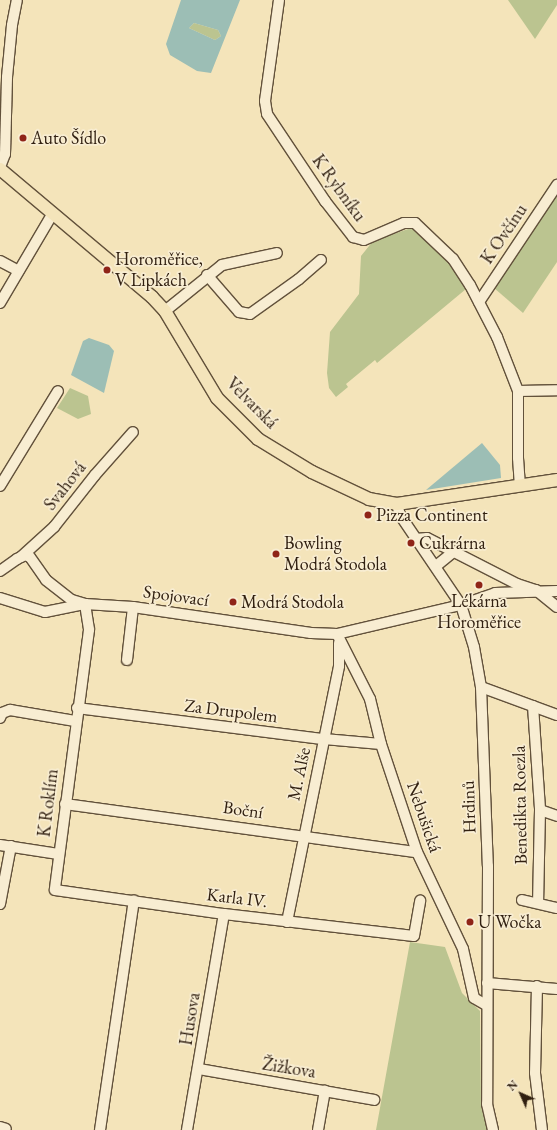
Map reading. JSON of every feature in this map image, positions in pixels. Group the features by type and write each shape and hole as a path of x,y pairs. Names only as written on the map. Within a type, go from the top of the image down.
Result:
{"main road":[{"name":"Velvarská","path":"0,168 152,296 165,311 217,398 258,439 347,490 369,499 397,504 557,480"}],"street":[{"path":"0,168 5,154 7,77 12,25 18,0"},
{"name":"K Rybníku","path":"279,0 265,101 267,114 325,201 353,237 364,240 404,223 415,223 453,259 479,302 497,337 518,391 518,458 520,486"},
{"name":"K Ovčínu","path":"479,302 557,185"},
{"path":"0,303 53,213"},
{"path":"165,311 207,275 222,265 278,253"},
{"path":"207,275 239,312 250,314 299,279 321,260"},
{"path":"0,261 19,271"},
{"path":"518,391 557,390"},
{"path":"0,486 3,475 58,391"},
{"name":"Svahová","path":"0,571 21,557 54,527 95,475 133,432"},
{"name":"Hrdinů","path":"397,504 400,515 461,604 474,647 481,687 488,866 486,1005 487,1104 493,1130"},
{"path":"416,539 427,538 453,552 536,590 557,607"},
{"path":"436,566 453,552"},
{"path":"21,557 30,557 46,580 72,600 86,604"},
{"name":"Spojovací","path":"0,598 45,612 86,604 133,607 311,633 337,634 461,604 495,593 557,590"},
{"name":"K Roklím","path":"0,845 58,854 75,721 89,630 86,604"},
{"path":"127,660 133,607"},
{"name":"M. Alše","path":"287,922 303,835 341,652 337,634"},
{"name":"Nebušická","path":"337,634 370,699 381,744 417,852 440,904 463,949 474,998 486,1005"},
{"path":"481,687 557,715"},
{"name":"Benedikta Roezla","path":"533,706 540,810 538,903"},
{"name":"Za Drupolem","path":"77,708 324,739 381,744"},
{"path":"0,718 2,713 10,710 75,721"},
{"name":"Boční","path":"65,804 303,835 417,852"},
{"path":"540,810 557,816"},
{"path":"0,904 12,846"},
{"name":"Karla IV.","path":"58,854 55,890 224,914 414,936 420,901"},
{"path":"522,900 557,908"},
{"path":"100,1130 134,901"},
{"name":"Husova","path":"187,1130 199,1069 224,914"},
{"path":"487,983 537,986 557,989"},
{"path":"537,986 535,1074 542,1130"},
{"name":"Žižkova","path":"199,1069 374,1100"},
{"path":"318,1130 325,1091"}],"green space":[{"path":"508,0 557,0 557,5 535,39"},
{"path":"194,23 218,30 221,36 215,40 189,28"},
{"path":"557,190 557,262 523,313 494,288"},
{"path":"414,227 450,262 466,289 377,363 375,360 346,384 348,387 336,397 329,388 327,373 330,332 359,294 361,256 373,241"},
{"path":"70,388 88,396 91,414 78,419 57,408"},
{"path":"410,942 445,947 462,993 480,1011 481,1105 487,1130 376,1130"}],"water":[{"path":"181,0 240,0 211,73 197,71 170,55 166,44","holes":["194,23 218,30 221,36 215,40 189,28"]},
{"path":"89,338 109,345 114,351 104,393 71,375 83,341"},
{"path":"482,443 500,465 501,478 426,490"}],"place":[{"name":"Auto Šídlo","path":"23,138"},
{"name":"Horoměřice, V Lipkách","path":"107,270"},
{"name":"Pizza Continent","path":"368,515"},
{"name":"Cukrárna","path":"411,543"},
{"name":"Bowling Modrá Stodola","path":"276,554"},
{"name":"Lékárna Horoměřice","path":"479,585"},
{"name":"Modrá Stodola","path":"233,602"},
{"name":"U Wočka","path":"470,922"}]}
